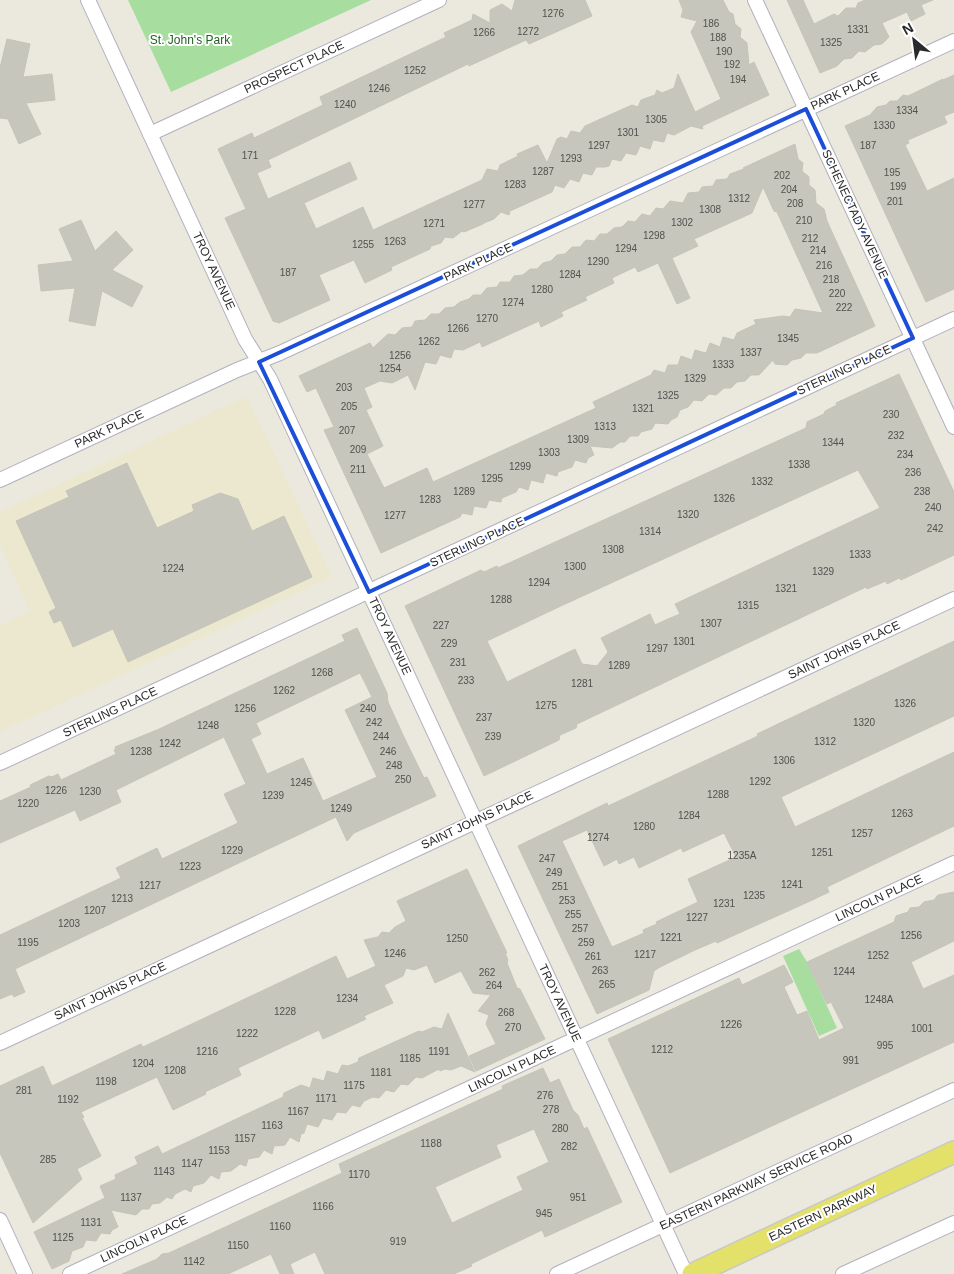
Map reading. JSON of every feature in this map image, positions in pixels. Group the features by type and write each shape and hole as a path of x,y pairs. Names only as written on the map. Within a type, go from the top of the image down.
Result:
{"main road":[{"name":"EASTERN PARKWAY","path":"693,1274 954,1152"}],"street":[{"name":"TROY AVENUE","path":"88,0 245,339 270,379 686,1274"},
{"name":"PROSPECT PLACE","path":"150,134 439,0"},
{"name":"SCHENECTADY AVENUE","path":"756,0 954,427"},
{"name":"PARK PLACE","path":"0,480 228,374 280,354 954,41"},
{"name":"STERLING PLACE","path":"0,763 954,320"},
{"name":"SAINT JOHNS PLACE","path":"0,1043 954,599"},
{"name":"LINCOLN PLACE","path":"70,1274 954,863"},
{"name":"EASTERN PARKWAY SERVICE ROAD","path":"557,1274 954,1090"},
{"path":"0,1220 25,1274"},
{"path":"843,1274 954,1222"}],"highlighted area":[{"path":"806,109 913,338 369,592 259,362"}],"shaded area":[{"path":"247,396 332,577 0,732 0,626 30,611 0,546 0,512"}],"green space":[{"name":"St. John's Park","path":"128,0 371,0 171,92"},
{"path":"799,949 807,962 837,1028 819,1036 783,956"}],"building":[{"path":"515,0 585,0 592,16 529,44 526,40 469,66 468,64 268,160 271,167 257,173 268,199 350,162 357,179 304,203 316,229 363,207 373,230 482,180 487,169 498,171 500,165 518,156 517,154 538,145 547,163 557,139 561,137 567,139 571,131 580,133 585,126 632,105 638,107 641,100 655,95 657,90 662,93 674,88 678,74 695,112 721,99 691,32 697,21 681,17 683,10 679,0 723,0 729,12 733,14 735,24 741,29 740,37 747,43 749,65 754,62 769,95 702,126 703,129 691,126 674,135 667,133 664,142 653,140 650,149 640,146 636,155 626,153 621,161 612,159 609,166 596,167 592,175 583,173 579,182 570,179 564,188 555,185 552,192 510,211 509,215 501,212 494,219 464,232 462,231 453,238 445,237 441,243 431,246 430,249 391,267 392,270 365,283 354,260 319,275 330,300 279,323 273,321 225,218 246,209 218,149 252,133 254,138 323,105 320,97 446,37 444,33 472,20 473,14 490,23 490,10 502,4 512,11"},
{"path":"787,0 803,0 814,24 834,14 838,16 846,8 856,8 858,3 865,0 933,0 921,5 925,14 911,21 907,12 882,23 889,37 882,44 874,45 865,52 859,51 852,58 844,59 837,66 820,73"},
{"path":"7,39 30,44 23,77 52,74 55,100 26,103 41,134 19,144 8,119 0,118 0,68"},
{"path":"954,75 954,112 944,116 947,123 908,140 909,143 905,145 927,191 954,178 954,289 926,302 845,126 870,115 877,107 886,105 890,101 897,101 903,95 908,96"},
{"path":"795,144 798,159 803,163 802,171 809,177 809,185 815,190 816,203 824,209 827,221 875,326 817,353 806,353 801,358 792,360 787,365 775,364 773,360 759,375 751,375 745,381 737,382 731,388 724,388 716,395 709,394 702,401 694,400 688,407 680,410 677,417 668,424 655,423 652,429 641,432 638,436 630,436 625,442 620,442 612,448 590,446 594,455 588,458 586,463 575,460 572,467 558,472 557,476 546,473 543,483 531,480 528,490 519,487 516,492 502,498 501,502 489,500 486,508 474,506 472,515 462,513 460,517 381,553 324,430 334,427 316,388 307,392 299,376 370,343 373,348 388,334 395,335 402,328 412,327 415,321 425,320 431,314 439,314 445,308 454,307 473,295 481,295 487,288 497,287 500,282 510,282 514,276 523,275 530,269 537,269 557,255 565,254 572,247 580,247 586,240 594,241 600,234 607,234 614,228 622,227 628,221 635,222 642,214 650,216 656,208 663,209 670,201 683,203 688,193 699,192 702,187 713,186 716,180 727,179 730,174","holes":["763,187 774,211 777,212 823,313 795,309 790,317 783,316 754,320 756,324 737,333 734,340 723,337 720,347 710,343 706,353 695,350 692,360 681,356 678,365 668,365 665,373 654,370 651,375 593,402 596,408 433,482 427,468 384,488 367,454 383,446 366,410 372,407 364,388 380,381 392,383 408,375 415,390 425,362 436,364 440,355 451,358 454,349 463,350 480,342 482,347 539,321 541,327 563,316 561,312 587,300 585,297 614,283 612,278 635,267 638,272 658,263 677,304 690,298 672,258 698,246 694,239 752,213"]},
{"path":"81,220 95,251 116,231 133,250 112,270 143,286 132,307 102,291 95,326 69,321 75,288 41,291 38,265 73,261 59,229"},
{"path":"899,374 954,492 954,555 901,580 899,578 887,584 886,581 867,589 866,587 577,724 576,728 560,735 559,740 484,776 405,606 481,570 484,572 497,566 498,568 806,428 807,422 824,414 825,411 837,405 836,403","holes":["858,470 880,508 675,604 680,614 655,625 650,614 601,638 608,652 597,666 582,664 575,649 507,682 487,641"]},
{"path":"127,463 157,528 194,511 192,505 220,493 238,499 252,531 284,516 312,577 128,662 113,629 73,647 61,620 54,623 49,612 56,608 16,521 69,497 66,491"},
{"path":"357,628 387,693 388,702 403,735 424,778 427,777 436,796 354,833 347,841 336,817 15,969 25,992 14,997 12,994 0,999 0,935 121,878 116,868 157,848 162,859 238,823 224,794 246,784 224,737 116,790 121,802 80,821 75,810 0,843 0,801 31,787 30,785 49,776 52,777 58,774 61,780 116,754 115,747 157,730 345,641 342,635","holes":["360,673 372,697 345,710 377,777 323,801 303,758 267,774 251,739 261,734 256,723"]},
{"path":"954,641 954,716 781,797 795,827 954,752 954,826 827,887 829,892 660,967 654,971 649,990 597,1014 518,846 607,803 608,806 758,736 757,734","holes":["587,830 604,866 617,859 619,864 634,857 639,868 681,848 683,852 724,833 736,857 688,879 698,902 656,922 657,924 643,930 644,933 612,947 562,841"]},
{"path":"467,869 507,953 505,953 508,960 507,963 517,988 520,989 545,1039 476,1071 469,1056 496,1044 486,1024 489,1015 478,1011 491,995 473,993 461,971 435,983 427,965 414,970 406,968 403,976 384,985 393,1003 364,1016 366,1019 323,1039 319,1030 238,1068 241,1075 173,1110 157,1077 81,1112 84,1117 82,1118 101,1156 77,1169 82,1179 33,1223 0,1153 0,1086 43,1066 52,1086 141,1044 143,1047 336,956 347,979 376,966 364,940 378,937 382,932 389,933 406,921 397,901"},
{"path":"954,892 954,941 911,962 923,989 954,975 954,1042 670,1173 608,1039 739,978 742,985 784,965 793,982 784,987 797,1015 807,1011 819,1040 844,1028 831,1002 827,1004 807,962 894,922 896,916 908,912 910,908 919,907 924,902 934,900 938,895"},
{"path":"448,1013 475,1072 461,1066 451,1070 445,1069 440,1071 439,1069 422,1078 416,1077 408,1085 401,1084 394,1092 386,1090 379,1098 373,1097 364,1101 360,1107 352,1105 346,1113 337,1112 332,1120 323,1118 318,1127 307,1124 299,1142 290,1137 285,1145 274,1146 272,1154 264,1150 259,1157 248,1159 246,1166 240,1164 231,1171 221,1172 219,1179 211,1175 204,1183 193,1186 191,1192 185,1189 175,1194 172,1199 167,1197 160,1203 152,1204 149,1209 142,1209 136,1215 111,1210 118,1227 112,1230 110,1234 101,1233 96,1241 86,1240 83,1247 72,1251 69,1261 52,1269 34,1232 105,1198 100,1186 116,1179 115,1175 138,1164 135,1157 158,1146 162,1154 283,1097 284,1093 301,1085 310,1088 313,1078 324,1081 327,1071 338,1074 342,1065 348,1066 358,1062 359,1058 419,1031 422,1032 434,1027 442,1029"},
{"path":"543,1068 550,1083 559,1079 584,1129 587,1127 622,1202 545,1237 542,1230 454,1274 325,1274 315,1252 290,1264 294,1274 280,1274 271,1254 228,1274 122,1274 342,1173 339,1164 503,1089 502,1086","holes":["534,1129 549,1162 517,1177 523,1190 452,1223 435,1187 501,1157 496,1145"]}]}
